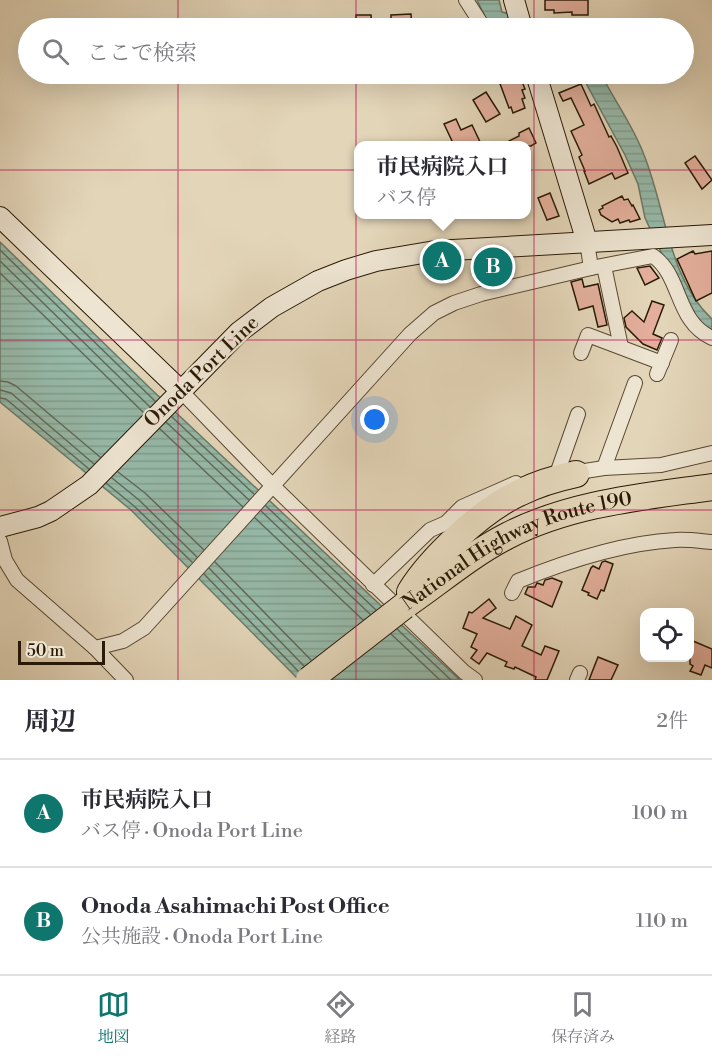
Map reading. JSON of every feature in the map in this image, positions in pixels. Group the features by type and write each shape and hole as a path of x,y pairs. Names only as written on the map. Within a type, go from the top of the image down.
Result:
{"highway":[{"path":"404,606 411,590 424,573 441,554 483,516 519,493 567,473"},
{"name":"National Highway Route 190","path":"309,680 404,606 483,550 507,536 570,511 613,501 712,487"},
{"name":"National Highway Route 190","path":"643,497 712,501"}],"main road":[{"path":"539,84 587,242"},
{"path":"0,217 176,394"},
{"name":"Onoda Port Line","path":"0,527 38,517 51,511 89,485 239,332 272,307 318,281 376,261 425,252 712,235"}],"street":[{"path":"466,0 478,18"},
{"path":"587,242 598,267 621,348"},
{"path":"95,648 123,641 144,628 410,334 434,313 481,294 653,256 659,260 671,280 690,320 704,335 712,338"},
{"path":"581,353 588,335 621,348 660,369 671,340"},
{"path":"604,468 635,383"},
{"path":"176,394 269,490 464,672 476,680"},
{"path":"567,473 578,414"},
{"path":"373,585 430,530 446,523 462,507 507,486 539,475 661,465 712,453"},
{"path":"512,593 518,581 545,570 612,550 649,542 677,540 712,543"},
{"path":"0,541 2,561 17,580 95,648 126,680"}],"water":[{"path":"477,0 499,0 502,12 528,18 486,18"},
{"path":"586,84 607,84 635,134 651,176 677,263 697,302 712,319 712,333 692,318 645,218 638,184"},
{"path":"0,242 152,390 460,680 299,680 131,510 0,402"}],"building":[{"path":"545,0 588,0 588,15 572,15 572,12 554,13 554,10 545,10"},
{"path":"411,14 411,18 391,18 391,15"},
{"path":"356,15 371,15 371,18 356,18"},
{"path":"500,84 523,84 525,89 522,90 525,98 522,99 525,108 513,113 511,107 509,108"},
{"path":"581,84 591,106 594,104 609,137 611,136 617,147 628,173 615,179 612,173 589,184 584,171 579,157 582,155 571,131 584,125 571,98 563,101 559,93"},
{"path":"486,92 500,114 486,122 473,100"},
{"path":"456,119 461,130 472,125 480,141 452,141 444,124"},
{"path":"529,128 536,143 531,146 531,141 509,141 519,136 519,133"},
{"path":"695,156 712,180 702,189 685,163"},
{"path":"550,193 559,216 547,220 538,198"},
{"path":"622,196 624,200 628,199 633,205 640,219 620,223 618,219 612,222 601,215 599,210 603,208 602,206"},
{"path":"693,251 695,254 712,251 712,293 696,301 677,259"},
{"path":"650,266 659,278 645,285 637,268"},
{"path":"582,279 584,287 598,284 607,325 598,327 593,306 579,310 571,282"},
{"path":"652,301 664,305 653,334 662,338 657,350 643,344 626,327 624,318 632,311 644,322"},
{"path":"605,561 613,564 604,591 601,590 597,599 582,590 591,568 593,566 599,569"},
{"path":"552,578 562,582 552,607 525,594 528,587 535,587 537,583 543,585 545,580"},
{"path":"489,599 496,608 483,618 510,629 516,616 532,625 522,646 541,655 545,646 559,651 547,680 535,680 536,677 515,667 514,669 505,666 507,662 487,653 479,664 471,658 477,650 471,647 477,634 463,628 469,612 472,613"},
{"path":"694,641 712,649 712,668 705,665 701,675 690,671 693,666 690,664 694,662"},
{"path":"598,657 618,665 611,680 589,680"}],"place":[{"name":"市民病院入口","path":"442,261"},
{"name":"Onoda Asahimachi Post Office","path":"493,267"}]}
